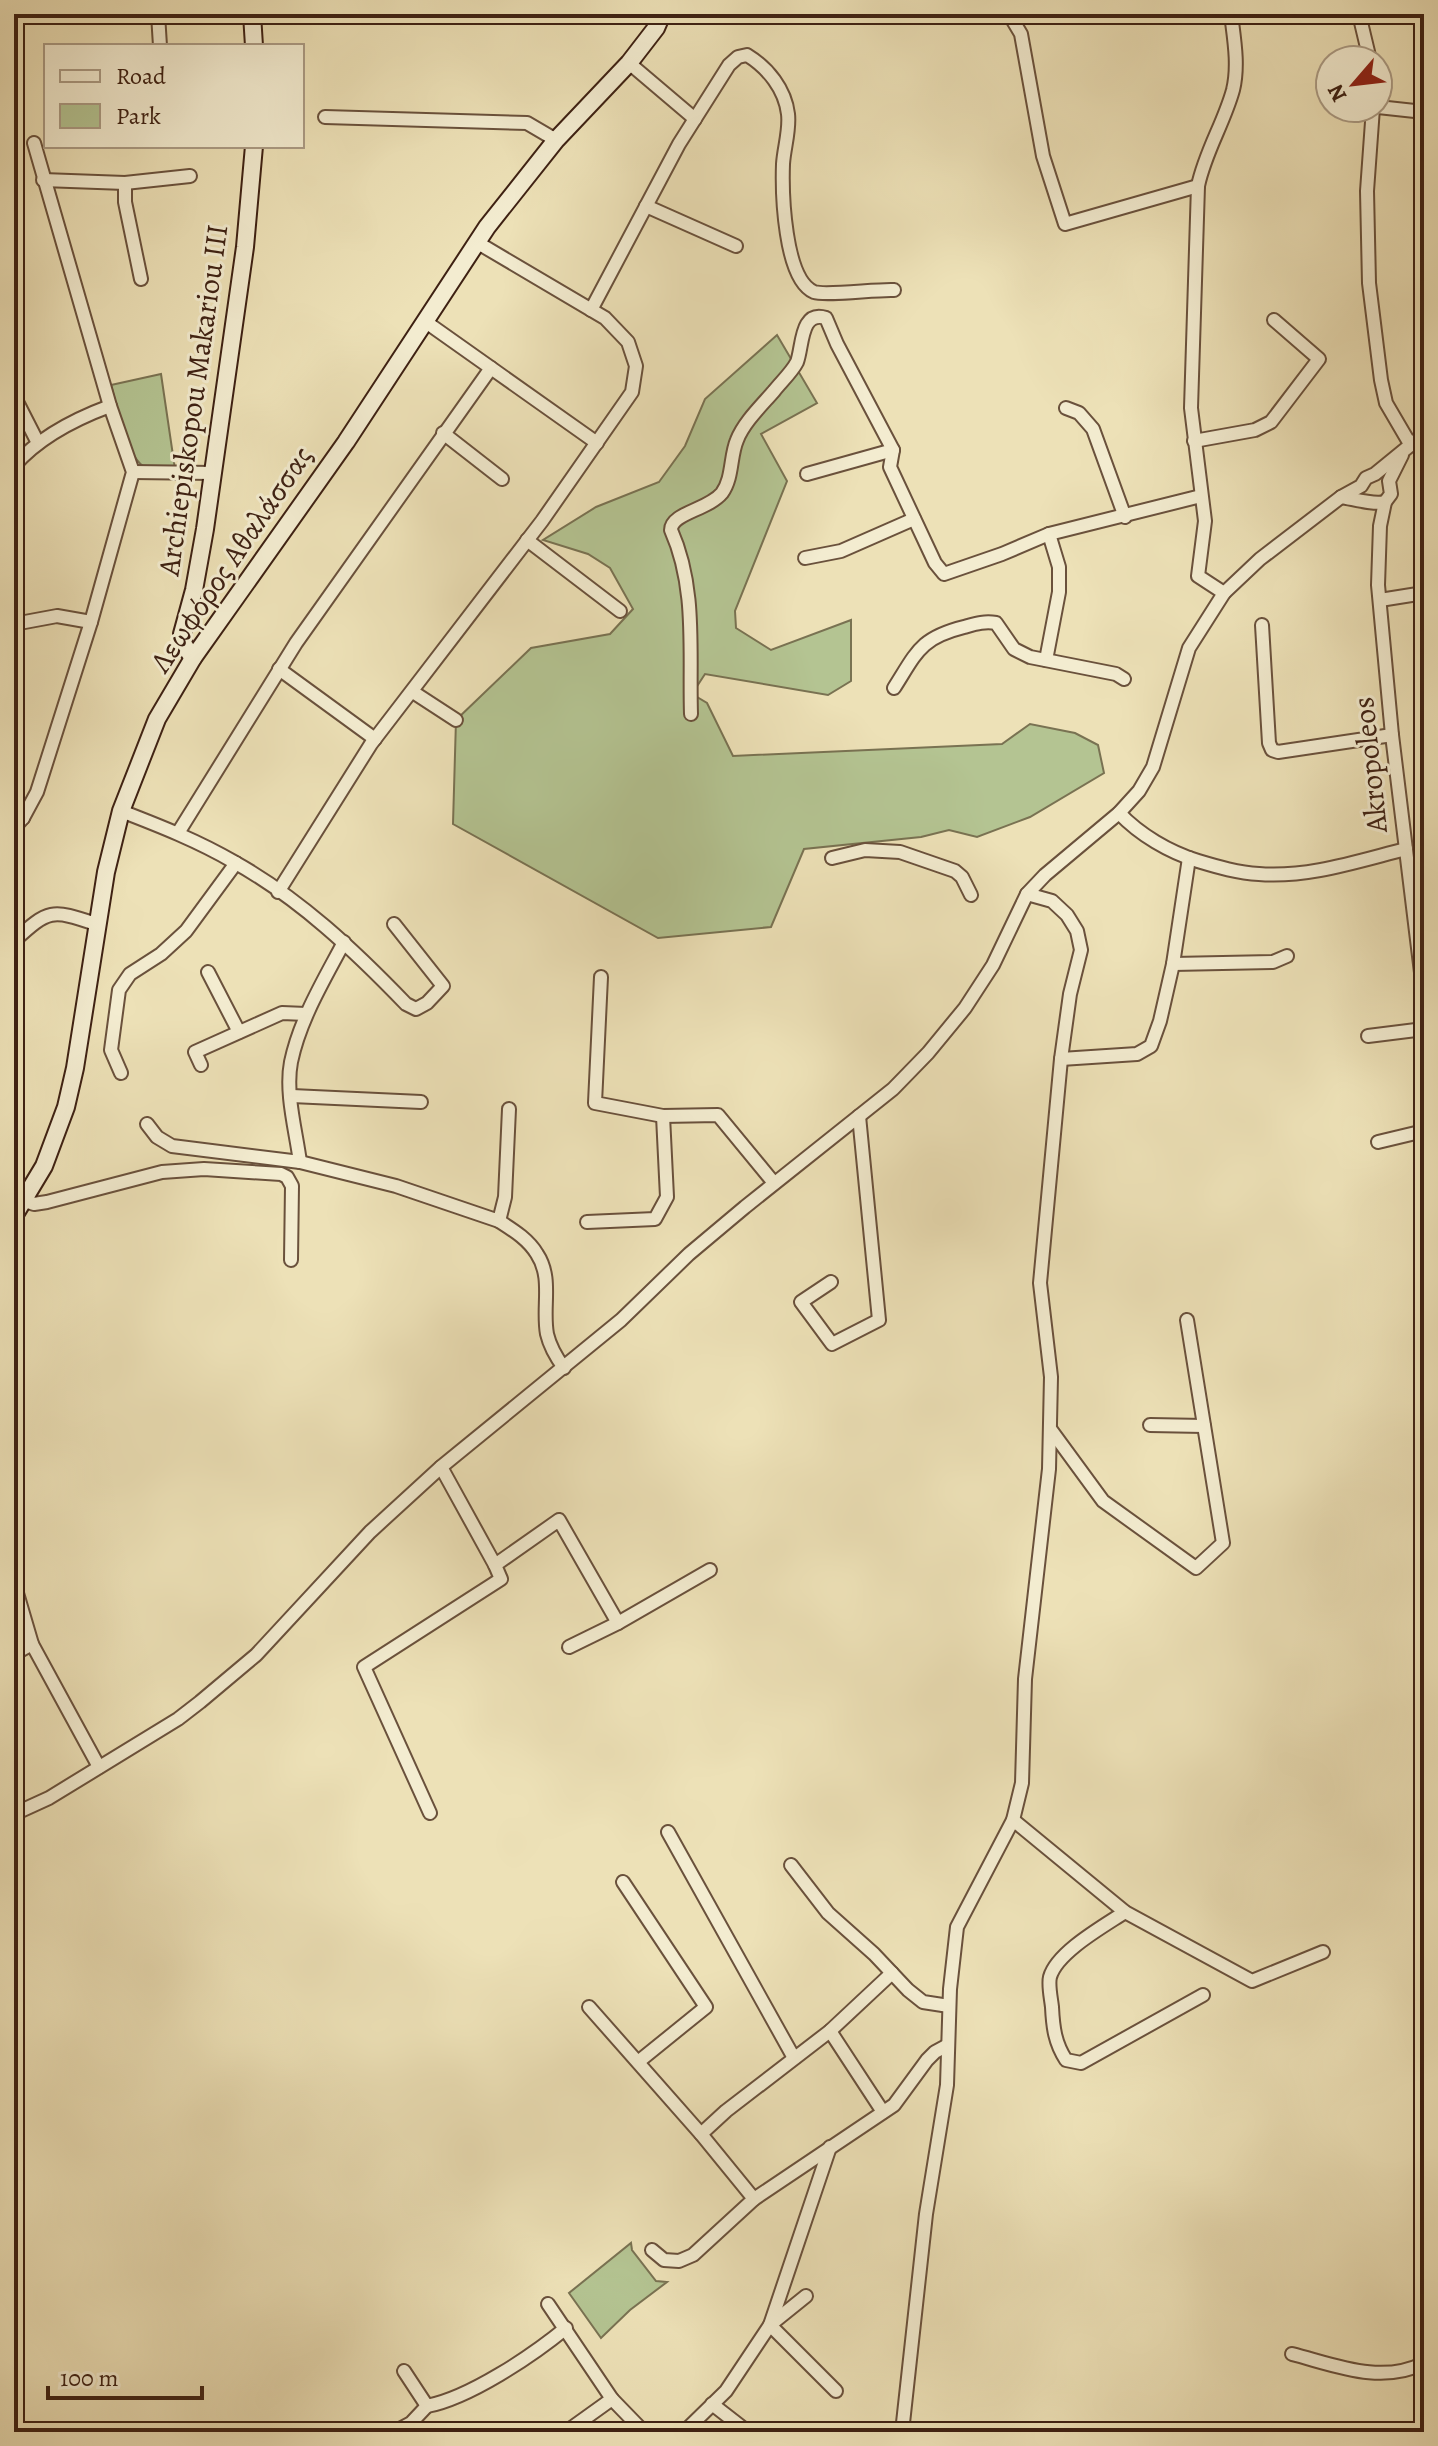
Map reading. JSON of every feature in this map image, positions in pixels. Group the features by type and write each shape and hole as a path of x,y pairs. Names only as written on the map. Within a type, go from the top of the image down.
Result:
{"main road":[{"path":"252,14 254,44"},
{"name":"Λεωφόρος Αθαλάσσας","path":"14,1216 44,1166 66,1107 75,1068 96,924 121,811 157,719 193,658 346,442 487,227 556,140 629,63 656,28 662,14"},
{"name":"Archiepiskopou Makariou III","path":"193,658 184,645 182,634 194,590 213,473 245,247 254,148"}],"street":[{"path":"158,14 160,44"},
{"path":"1009,14 1021,34 1043,156 1065,224 1198,186"},
{"path":"1224,593 1198,576 1205,521 1191,408 1198,186 1203,163 1232,91 1236,69 1231,14"},
{"path":"1359,14 1366,44"},
{"path":"591,310 679,144 729,65 738,57 747,55 765,66 779,87 788,114 783,164 786,225 791,256 804,284 816,293 894,290"},
{"path":"629,63 695,119"},
{"path":"1394,109 1424,112 1424,165"},
{"path":"325,117 527,123 556,140"},
{"path":"1374,124 1367,191 1369,283 1386,403 1408,446"},
{"path":"18,823 37,792 91,622 133,472 110,406 34,143"},
{"path":"43,180 125,183 190,176"},
{"path":"125,183 125,202 141,279"},
{"path":"646,206 736,246"},
{"path":"278,892 375,739 527,540 632,392 636,366 628,342 605,318 478,243"},
{"path":"691,714 691,640 686,571 671,524 675,518 701,509 719,497 726,487 737,439 796,364 805,327 812,319 826,318 893,450 890,467 935,563 944,574 1049,534 1201,496"},
{"path":"1194,441 1255,430 1271,422 1319,359 1274,320"},
{"path":"426,322 597,443"},
{"path":"178,833 279,669 491,368"},
{"path":"14,396 38,443"},
{"path":"14,466 38,443 84,416 110,406"},
{"path":"1066,408 1079,413 1093,429 1125,517"},
{"path":"443,433 502,479"},
{"path":"14,1814 49,1798 178,1719 256,1655 370,1532 441,1467 621,1320 689,1254 893,1089 965,1008 993,965 1027,894 1119,813 1139,791 1153,767 1189,648 1224,593 1260,559 1341,497 1361,486 1366,478 1424,434"},
{"path":"1389,481 1408,446"},
{"path":"807,474 893,450"},
{"path":"133,472 213,473"},
{"path":"1341,497 1375,502 1391,494 1389,481 1375,474"},
{"path":"1361,486 1375,502"},
{"name":"Akropoleos","path":"1375,502 1380,526 1378,570 1392,735 1422,960 1424,997"},
{"path":"805,558 841,551 914,519"},
{"path":"1046,660 1059,592 1059,567 1049,534"},
{"path":"527,540 620,611"},
{"path":"1380,600 1424,593"},
{"path":"14,624 57,616 91,622"},
{"path":"894,688 929,638 986,621 996,623 1014,649 1030,657 1116,674 1124,679"},
{"path":"1262,625 1269,743 1272,750 1278,752 1392,735"},
{"path":"279,669 375,739"},
{"path":"413,692 456,720"},
{"path":"14,803 18,823"},
{"path":"121,811 178,833 236,863 344,942 406,1004 416,1009 427,1003 443,986 394,924"},
{"path":"1119,813 1176,854 1227,870 1259,875 1337,866 1406,849"},
{"path":"832,858 865,850 900,852 955,871 962,877 971,895"},
{"path":"1061,1059 1137,1054 1151,1046 1173,964 1189,858"},
{"path":"121,1073 111,1050 119,990 130,974 161,954 186,931 236,863"},
{"path":"902,2432 926,2214 947,2085 949,2006 957,1927 1013,1820 1022,1783 1025,1679 1051,1430 1051,1377 1040,1283 1061,1059 1070,994 1081,950 1077,931 1067,915 1052,901 1027,894"},
{"path":"16,935 40,918 61,912 96,924"},
{"path":"300,1162 291,1064 306,1014 344,942"},
{"path":"1173,964 1273,962 1287,956"},
{"path":"208,972 239,1032"},
{"path":"601,977 595,1103 663,1116 718,1115 774,1183"},
{"path":"201,1065 195,1052 282,1013 306,1014"},
{"path":"1368,1036 1424,1029"},
{"path":"292,1096 421,1102"},
{"path":"499,1221 505,1197 509,1109"},
{"path":"587,1222 655,1219 667,1197 663,1116"},
{"path":"831,1282 801,1302 832,1344 879,1320 859,1116"},
{"path":"147,1124 157,1137 172,1146 300,1162 396,1186 499,1221 522,1236 538,1254 546,1273 547,1331 552,1350 564,1368"},
{"path":"1378,1142 1424,1131"},
{"path":"25,1201 34,1204 47,1202 162,1172 204,1169 281,1174 292,1186 291,1260"},
{"path":"1051,1430 1103,1501 1196,1568 1223,1543 1187,1320"},
{"path":"1150,1425 1204,1426"},
{"path":"430,1813 364,1667 501,1579 441,1467"},
{"path":"495,1565 559,1520 618,1623"},
{"path":"569,1647 618,1623 710,1570"},
{"path":"14,1583 32,1644 99,1767"},
{"path":"14,1654 32,1644"},
{"path":"1013,1820 1125,1912 1252,1981 1323,1952"},
{"path":"668,1832 794,2058"},
{"path":"791,1865 828,1913 923,2002 949,2006"},
{"path":"623,1882 706,2007 638,2062"},
{"path":"1125,1912 1069,1952 1056,1965 1050,1978 1054,2032 1057,2047 1066,2060 1081,2063 1203,1995"},
{"path":"701,2134 830,2031 892,1973"},
{"path":"589,2007 754,2199"},
{"path":"830,2031 883,2112"},
{"path":"652,2250 664,2260 679,2261 693,2255 754,2199 894,2105 935,2052 948,2045"},
{"path":"684,2432 726,2391 770,2325 830,2147"},
{"path":"770,2325 806,2296"},
{"path":"548,2304 612,2399 644,2432"},
{"path":"770,2325 836,2391"},
{"path":"394,2432 411,2423 427,2406 456,2398 544,2346 566,2328"},
{"path":"1292,2354 1357,2371 1390,2375 1424,2363"},
{"path":"404,2371 427,2406"},
{"path":"566,2432 612,2399"},
{"path":"712,2404 748,2432"}],"green space":[{"path":"777,335 817,403 761,434 787,481 735,611 736,628 771,650 851,620 851,681 828,695 705,674 692,694 707,703 733,756 1002,744 1030,724 1075,733 1098,745 1104,773 1030,817 977,837 949,830 921,837 804,849 771,927 658,938 453,824 456,720 531,648 610,634 633,609 610,568 588,554 543,540 596,507 659,482 685,446 705,399"},
{"path":"161,374 175,469 149,469 141,465 124,433 111,385"},
{"path":"631,2243 632,2250 656,2281 667,2282 630,2310 601,2338 569,2293"}]}
